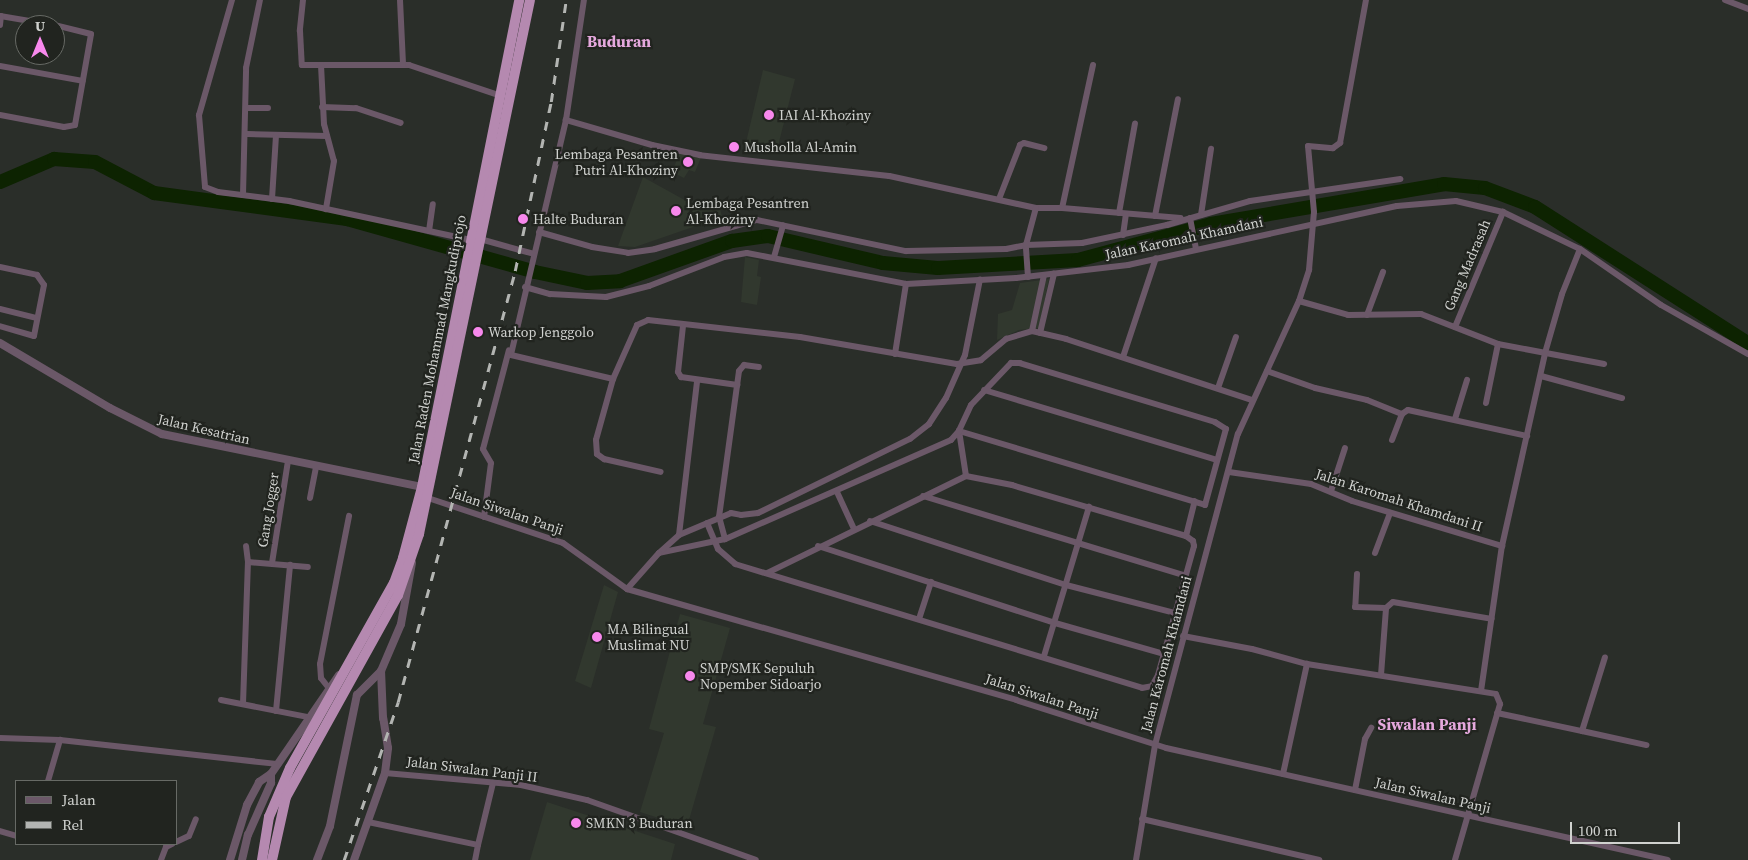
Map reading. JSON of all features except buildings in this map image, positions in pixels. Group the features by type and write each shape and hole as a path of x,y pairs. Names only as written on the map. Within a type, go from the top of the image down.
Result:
{"highway":[{"name":"Jalan Raden Mohammad Mangkudiprojo","path":"309,744 346,670 394,583 422,488 514,50 518,28 519,0"},
{"name":"Jalan Raden Mohammad Mangkudiprojo","path":"518,28 530,0"},
{"name":"Jalan Raden Mohammad Mangkudiprojo","path":"475,240 501,96 514,50"},
{"name":"Jalan Raden Mohammad Mangkudiprojo","path":"309,744 398,595 413,556 428,498 470,264"},
{"path":"262,860 269,817 309,744"},
{"path":"272,860 286,796 309,744"}],"street":[{"path":"232,0 203,98 199,124 204,186 212,191 326,209 534,254"},
{"path":"243,195 247,134 246,68 260,0"},
{"path":"303,0 300,62 303,66 403,64 501,96"},
{"path":"400,0 403,64"},
{"path":"484,517 491,463 483,449 534,254 566,120 584,0"},
{"path":"1366,0 1340,144 1332,148 1308,146 1314,224 1430,201 1456,201 1503,212 1580,249 1661,305 1748,354"},
{"path":"1725,0 1748,9"},
{"path":"0,25 1,16 15,18"},
{"path":"0,115 74,127 91,34 65,28"},
{"path":"321,65 322,107 326,136 334,161 326,209"},
{"path":"1062,208 1093,65"},
{"path":"0,66 83,81"},
{"path":"1155,216 1178,99"},
{"path":"322,107 356,108 401,123"},
{"path":"247,108 268,108"},
{"path":"566,120 700,155 889,176 1036,208 1062,208 1188,220"},
{"path":"1119,213 1135,123"},
{"path":"247,134 326,136"},
{"path":"272,199 276,135"},
{"path":"999,199 1020,145 1024,143 1044,148"},
{"path":"1201,215 1212,149"},
{"path":"539,232 628,253 655,250 747,221 906,251 1026,249 1082,244 1188,220 1250,201 1313,194 1400,179"},
{"path":"428,231 433,204"},
{"path":"1028,274 1026,249 1036,208"},
{"name":"Gang Madrasah","path":"1455,327 1503,212"},
{"path":"1124,235 1126,214"},
{"path":"1188,220 1196,248"},
{"name":"Jalan Karomah Khamdani","path":"525,287 550,294 596,298 649,286 736,254 775,254 817,268 906,284 1028,274 1044,275 1128,265 1196,248 1314,224 1309,270 1300,301 1252,400 1238,434 1155,745 1136,860"},
{"path":"775,254 782,227"},
{"path":"1481,690 1502,546 1545,353 1562,294 1580,249"},
{"path":"1123,357 1156,258"},
{"path":"0,267 37,275 42,279 44,285 36,318 34,336 0,326"},
{"path":"1367,315 1383,272"},
{"path":"1036,332 1054,274"},
{"path":"1036,332 1044,275"},
{"path":"627,589 658,554 679,535 731,513 741,516 758,513 910,439 937,414 962,361 980,279"},
{"path":"895,354 906,284"},
{"path":"1300,301 1348,315 1410,312 1498,344 1604,364"},
{"path":"0,309 36,318"},
{"path":"661,472 604,459 597,454 597,438 613,379 639,322 648,320 683,326 800,337 953,364 962,361 981,360 1006,339 1036,332 1123,357 1252,400"},
{"path":"683,326 678,372 681,378 737,385"},
{"path":"1218,388 1236,337"},
{"name":"Jalan Kesatrian","path":"0,343 149,429 288,461 422,488"},
{"path":"1486,403 1498,344"},
{"path":"510,348 510,355 517,358 613,379"},
{"path":"966,476 959,431 966,412 1006,365 1020,363 1221,424 1226,434 1205,505"},
{"path":"725,539 719,517 737,385 741,367 759,367"},
{"path":"1267,372 1315,388 1367,400 1402,414 1413,410 1527,436"},
{"path":"1541,376 1622,398"},
{"path":"1455,419 1467,380"},
{"path":"679,535 698,381"},
{"path":"984,390 1218,460"},
{"path":"1392,440 1402,414"},
{"path":"658,554 725,539 837,492 938,446 959,431"},
{"path":"959,431 1195,501 1218,510"},
{"path":"1331,491 1345,448"},
{"name":"Gang Jogger","path":"272,563 288,461"},
{"path":"310,498 316,467"},
{"name":"Jalan Karomah Khamdani II","path":"1229,472 1303,483 1331,491 1390,513 1502,546"},
{"path":"707,523 714,541 730,561 1044,656 1142,688 1148,688 1155,682 1194,546 1186,536 986,478 966,476 767,572"},
{"path":"837,492 854,529"},
{"path":"923,496 1186,576"},
{"name":"Jalan Siwalan Panji","path":"428,498 563,543 627,589 1016,700 1155,745 1668,860"},
{"path":"1186,536 1195,501"},
{"path":"1044,656 1089,507"},
{"path":"1375,553 1390,513"},
{"path":"328,687 321,678 320,664 349,516"},
{"path":"870,522 1066,585 1175,613"},
{"path":"243,704 248,562 246,546"},
{"path":"818,546 1055,622 1164,654"},
{"name":"Jalan Raden Mohammad Mangkudiprojo","path":"317,860 330,826 357,695 381,671 402,624 413,556"},
{"path":"248,562 308,567"},
{"path":"276,711 290,565"},
{"path":"1356,574 1354,606 1386,608 1393,602 1492,618"},
{"path":"919,619 931,582"},
{"path":"1381,675 1386,608"},
{"path":"1183,636 1252,649 1307,664 1481,690 1499,697 1497,713 1454,860"},
{"path":"1582,730 1605,656"},
{"path":"1283,774 1307,664"},
{"name":"Jalan Raden Mohammad Mangkudiprojo","path":"230,860 247,805 259,782 271,774 279,764 328,687 346,670"},
{"name":"Jalan Raden Mohammad Mangkudiprojo","path":"354,860 385,772 388,748 383,718 381,671"},
{"path":"221,700 308,717"},
{"path":"1497,713 1646,745"},
{"path":"1355,790 1365,739 1371,728"},
{"path":"0,738 60,740 279,764"},
{"path":"48,780 60,740"},
{"name":"Jalan Siwalan Panji II","path":"385,772 521,785 587,800 756,860"},
{"name":"Jalan Raden Mohammad Mangkudiprojo","path":"242,860 248,835 271,783 271,774"},
{"path":"475,860 493,783"},
{"path":"178,841 189,836 196,818"},
{"path":"1142,819 1319,860"},
{"path":"368,822 478,845"},
{"path":"0,831 15,836"},
{"path":"161,860 166,847 170,845"}],"shaded area":[{"name":"IAI Al-Khoziny","path":"763,70 795,79 776,154 744,151"},
{"name":"Lembaga Pesantren Putri Al-Khoziny","path":"680,152 702,155 695,172 689,170 684,178 672,172"},
{"name":"Lembaga Pesantren Al-Khoziny","path":"643,177 690,203 719,204 722,217 635,247 618,246"},
{"path":"745,257 759,260 757,276 761,277 757,305 741,302"},
{"path":"1049,279 1039,328 1019,330 997,340 998,314 1012,310 1020,283"},
{"name":"MA Bilingual Muslimat NU","path":"604,585 618,592 591,688 575,681"},
{"name":"SMP/SMK Sepuluh Nopember Sidoarjo","path":"680,614 730,628 703,724 716,727 687,827 640,812 664,733 649,729"},
{"name":"SMKN 3 Buduran","path":"547,802 675,844 671,860 530,860"}],"waterway":[{"path":"0,182 54,159 95,162 154,193 347,219 535,272 587,283 620,281 732,241 768,236 883,263 938,268 1078,260 1211,224 1444,184 1485,188 1535,207 1748,343"}],"railway":[{"path":"344,860 398,702 515,271 551,102 566,0"}],"place":[{"name":"IAI Al-Khoziny","path":"769,115"},
{"name":"Musholla Al-Amin","path":"734,147"},
{"name":"Lembaga Pesantren Putri Al-Khoziny","path":"688,162"},
{"name":"Lembaga Pesantren Al-Khoziny","path":"676,211"},
{"name":"Halte Buduran","path":"523,219"},
{"name":"Warkop Jenggolo","path":"478,332"},
{"name":"MA Bilingual Muslimat NU","path":"597,637"},
{"name":"SMP/SMK Sepuluh Nopember Sidoarjo","path":"690,676"},
{"name":"SMKN 3 Buduran","path":"576,823"}],"district":[{"name":"Buduran","path":"619,41"},
{"name":"Siwalan Panji","path":"1427,724"}]}
